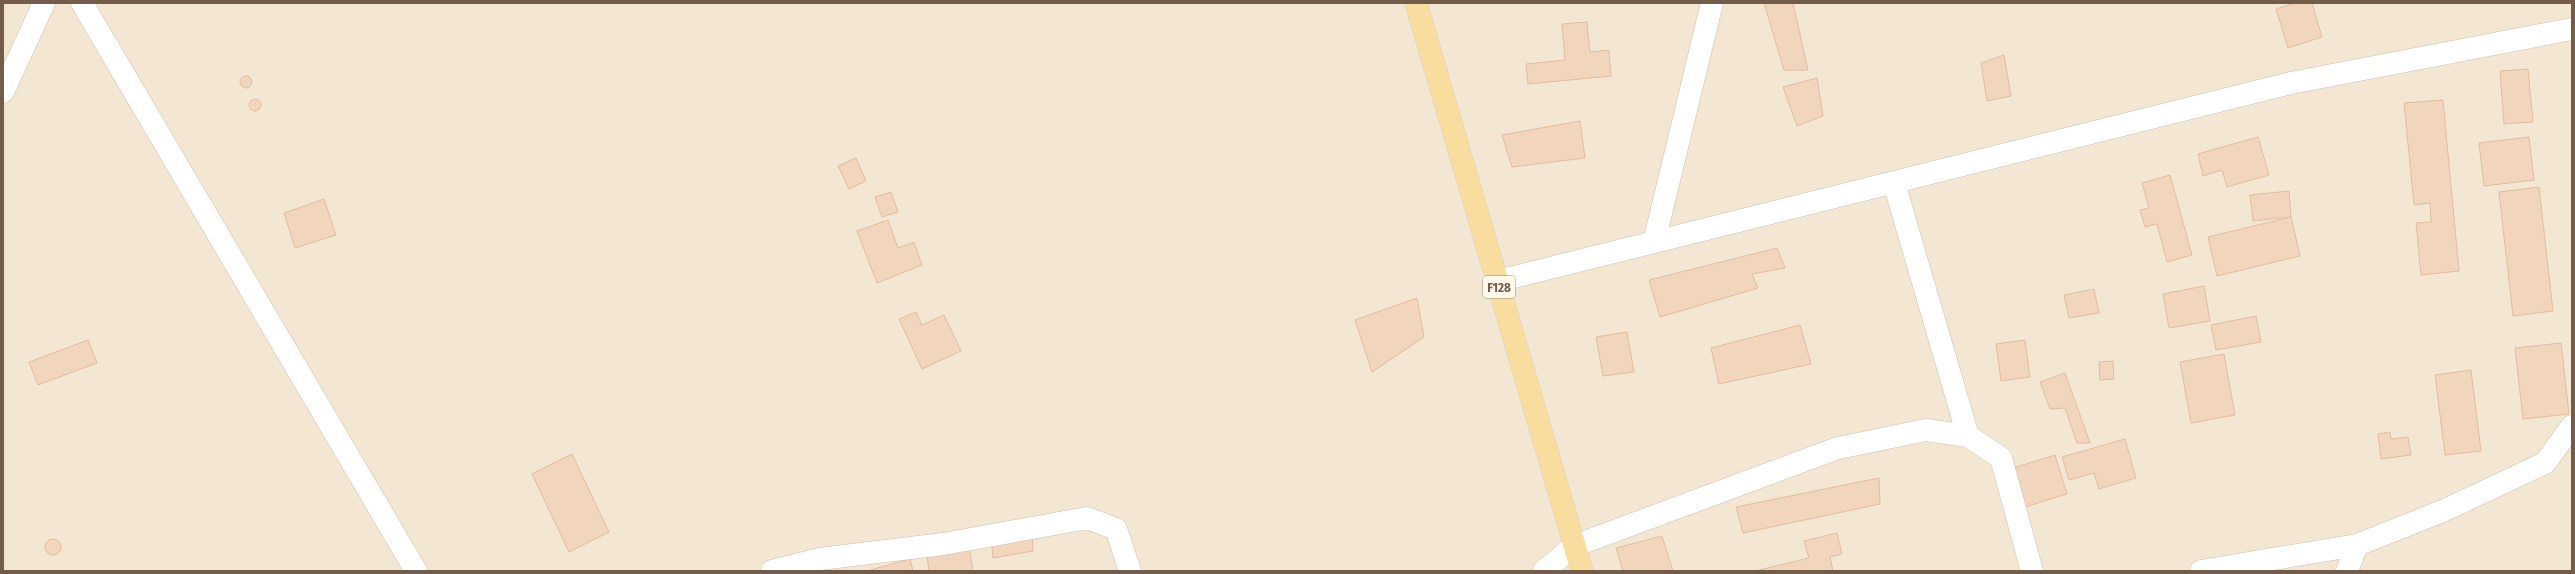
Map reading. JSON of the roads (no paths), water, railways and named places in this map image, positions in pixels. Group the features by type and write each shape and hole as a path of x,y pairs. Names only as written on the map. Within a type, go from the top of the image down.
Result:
{"main road":[{"name":"F128","path":"1416,3 1582,571"}],"street":[{"path":"3,92 44,3"},
{"path":"82,3 416,571"},
{"path":"1654,242 1712,3"},
{"path":"1498,281 2291,83 2572,29"},
{"path":"1894,183 1968,436"},
{"path":"2201,571 2357,546 2445,510 2545,463 2572,426"},
{"path":"1544,571 1574,546 1838,448 1926,430 1968,436 2001,458 2032,571"},
{"path":"772,571 820,559 943,544 1087,518 1116,529 1130,571"},
{"path":"2347,571 2357,546"}]}
